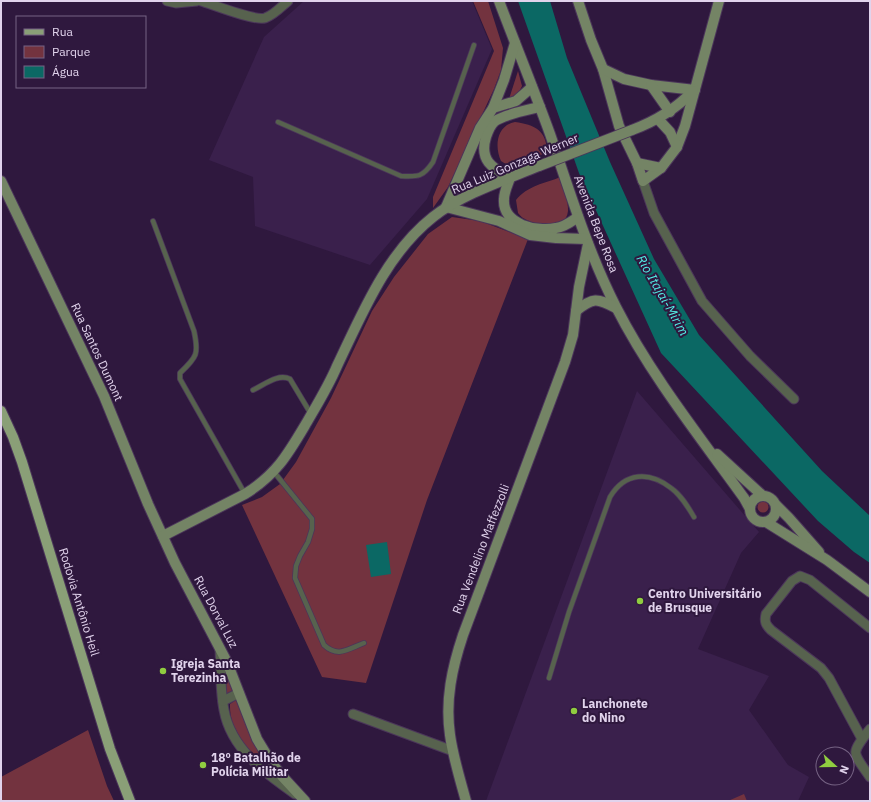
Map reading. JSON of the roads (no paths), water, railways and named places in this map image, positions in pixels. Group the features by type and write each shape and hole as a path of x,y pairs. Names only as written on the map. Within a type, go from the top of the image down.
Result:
{"main road":[{"name":"Avenida Bepe Rosa","path":"499,1 540,107 587,242 616,308 655,374 744,498 750,509"},
{"path":"578,1 591,40 603,69 619,126 637,163 643,181 661,168 678,147 686,126 695,90 651,85 624,79 603,69"},
{"name":"Rua Luiz Gonzaga Werner","path":"163,536 245,494 257,487 274,472 287,454 327,386 358,320 378,282 411,237 432,217 446,207 482,189 658,119 681,104 695,90 719,1"},
{"path":"515,43 494,108 480,128 446,207 499,221 530,235 587,242"},
{"path":"608,90 624,79"},
{"path":"651,85 670,112"},
{"path":"494,108 516,101 532,87"},
{"path":"540,107 503,117 493,122 488,131 484,145 485,158 498,171 510,178 504,200 507,212 518,223 532,228 557,228 564,226 578,217"},
{"path":"658,119 670,132 678,147"},
{"path":"637,163 661,168"},
{"name":"Rua Santos Dumont","path":"1,181 101,390 148,504 163,536"},
{"name":"Rua Vendelino Maffezzolli","path":"466,801 450,735 448,707 449,691 455,658 565,362 573,335 579,287 587,242"},
{"path":"576,311 592,300 603,302 616,308"},
{"name":"Rodovia Antônio Heil","path":"1,411 22,462 105,733 130,801"},
{"name":"Avenida Bepe Rosa","path":"702,440 763,496"},
{"path":"826,560 789,518 776,506 771,498 763,496 754,500 750,509 754,519 766,522 826,560 870,592"},
{"path":"766,522 774,516 776,506"},
{"name":"Rua Dorval Luz","path":"163,536 175,563 220,647 262,748 282,776 304,800"}],"street":[{"path":"168,1 176,3 197,1"},
{"path":"201,1 254,18 264,18 273,14 288,1"},
{"path":"643,181 654,212 702,301 750,356 794,399"},
{"path":"862,739 829,678 821,668 766,626 764,620 766,614 792,581 800,576 810,580 870,628"},
{"path":"220,647 223,701 228,724 233,735 256,766 272,779 304,800"},
{"path":"223,701 239,693"},
{"path":"353,714 453,751"},
{"path":"870,729 855,751 855,755 870,777"}],"lane":[{"path":"278,122 401,176 417,177 426,172 433,162 474,45"},
{"path":"153,221 194,331 197,346 194,360 180,373 180,379 245,494"},
{"path":"253,390 276,378 285,376 290,378 311,414"},
{"path":"274,472 312,519 312,529 308,542 296,566 295,578 324,645 330,651 339,653 364,643"},
{"path":"550,678 568,612 610,497 615,489 629,478 648,477 660,481 672,488 682,499 694,517"}],"water":[{"name":"Rio Itajaí-Mirim","path":"518,1 550,1 567,58 610,162 654,259 699,335 822,471 870,516 870,563 854,552 818,521 661,353 579,173"},
{"path":"387,542 391,574 371,577 366,545"}],"place":[{"name":"Centro Universitário de Brusque","path":"640,601"},
{"name":"Igreja Santa Terezinha","path":"163,671"},
{"name":"Lanchonete do Nino","path":"574,711"},
{"name":"18º Batalhão de Polícia Militar","path":"203,765"}]}
